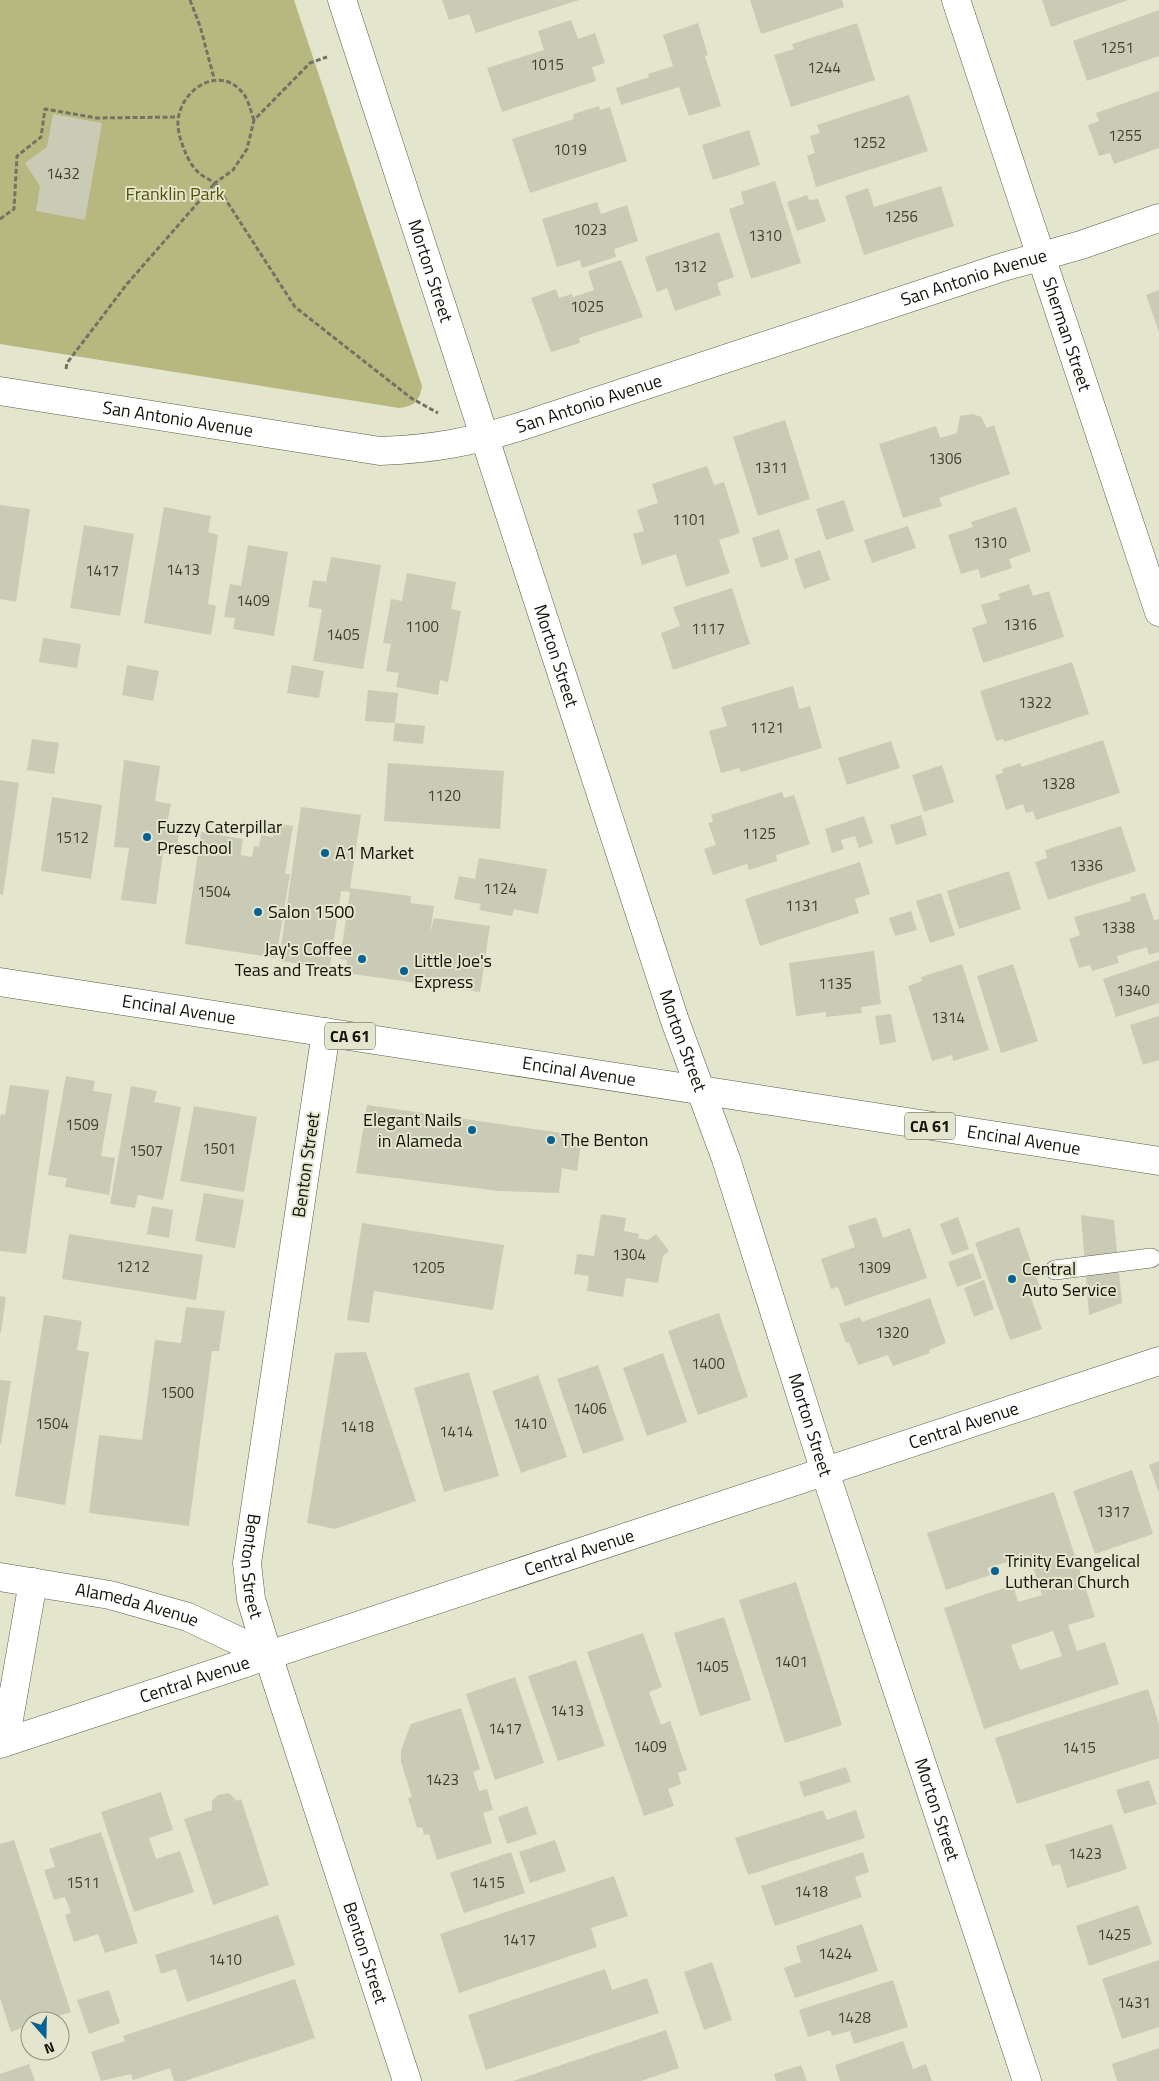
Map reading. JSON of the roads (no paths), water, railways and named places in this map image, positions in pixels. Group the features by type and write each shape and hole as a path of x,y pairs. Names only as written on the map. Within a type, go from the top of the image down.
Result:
{"street":[{"name":"Morton Street","path":"342,0 675,1021 726,1159 825,1472 1027,2081"},
{"name":"Sherman Street","path":"956,0 1159,612"},
{"name":"San Antonio Avenue","path":"0,391 380,451 428,449 485,438 1159,218"},
{"name":"Encinal Avenue","path":"0,982 1159,1161"},
{"name":"Benton Street","path":"326,1032 247,1563 251,1599 268,1655 407,2081"},
{"name":"Central Avenue","path":"2,1743 1159,1361"},
{"name":"Alameda Avenue","path":"0,1577 110,1595 188,1617 268,1655"},
{"path":"2,1743 33,1582"}],"lane":[{"path":"1055,1270 1151,1258"}],"place":[{"name":"Fuzzy Caterpillar Preschool","path":"147,837"},
{"name":"A1 Market","path":"325,853"},
{"name":"Salon 1500","path":"258,912"},
{"name":"Jay's Coffee Teas and Treats","path":"362,959"},
{"name":"Little Joe's Express","path":"404,971"},
{"name":"Elegant Nails in Alameda","path":"472,1130"},
{"name":"The Benton","path":"551,1140"},
{"name":"Central Auto Service","path":"1012,1279"},
{"name":"Trinity Evangelical Lutheran Church","path":"995,1571"}],"park label":[{"name":"Franklin Park","path":"175,194"}]}
